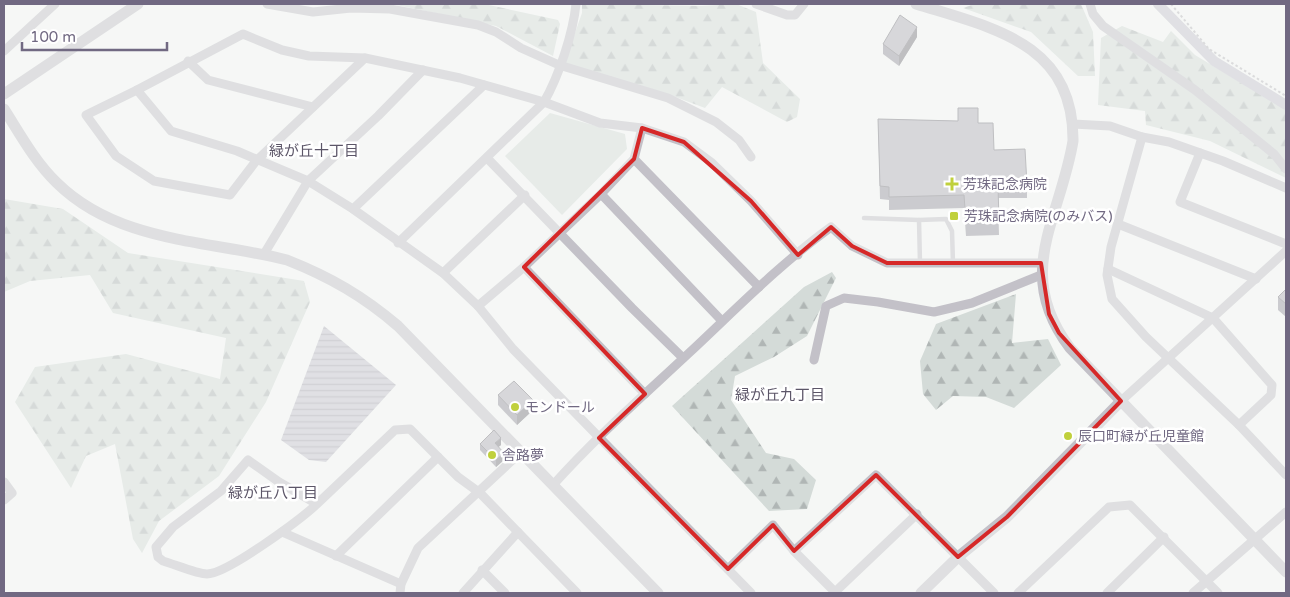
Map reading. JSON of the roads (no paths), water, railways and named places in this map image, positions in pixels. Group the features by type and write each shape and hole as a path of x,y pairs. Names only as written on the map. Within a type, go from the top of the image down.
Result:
{"street":[{"path":"4,51 54,4"},
{"path":"4,94 138,4"},
{"path":"267,4 313,12 351,8 390,9 478,25 496,32 521,48 559,65 668,98 716,122 739,140 751,157"},
{"path":"398,243 544,102 568,44 574,4"},
{"path":"756,4 788,15 795,15 804,4"},
{"path":"916,4 1010,37 1036,52 1048,64 1064,88 1073,124 1070,158 1041,269 1049,314 1070,348 1286,572"},
{"path":"1090,4 1093,14 1103,26 1195,90 1274,154 1286,169"},
{"path":"365,58 256,160 230,195 154,181 116,156 86,115 243,34 282,50 309,56 365,58 423,70 544,102 600,123 642,128 684,142 711,162 751,201 798,255"},
{"path":"188,62 208,80 313,107"},
{"path":"264,254 308,181 378,116 423,70"},
{"path":"353,209 484,85"},
{"path":"137,90 171,131 237,152 308,181 353,209 398,243 443,273 478,306 513,349 751,593"},
{"path":"4,109 38,162 75,200 99,215 142,231 264,254 286,260 325,276 352,290 398,326 658,593"},
{"path":"1073,124 1110,126 1142,137 1169,142 1286,188"},
{"path":"478,306 524,267 601,194 634,159 642,128"},
{"path":"1142,137 1111,247 1108,269 1112,299 1136,328 1239,425 1286,475"},
{"path":"1200,153 1180,202 1286,244"},
{"path":"487,158 683,358"},
{"path":"634,159 759,287"},
{"path":"601,194 722,321"},
{"path":"443,273 525,195"},
{"path":"1118,224 1256,279"},
{"path":"553,485 599,438 722,321 798,255 809,243 831,227 852,246 887,264 953,264 1041,269"},
{"path":"921,593 958,557 1007,517 1121,401 1286,250"},
{"path":"524,267 645,394"},
{"path":"814,360 826,306 844,298 934,312 972,303 1041,269"},
{"path":"1108,269 1213,318 1272,385 1271,395 1239,425"},
{"path":"317,504 279,482 248,460 221,491 172,527 156,547 158,557 163,561 208,574 222,569 282,532 317,504 395,430 410,429 458,477 480,493 577,593"},
{"path":"282,532 401,588 418,548 480,493 521,452"},
{"path":"336,556 438,457"},
{"path":"794,551 876,476 917,514 994,593"},
{"path":"4,482 12,493 4,500"},
{"path":"1018,593 1109,507 1130,504 1218,593"},
{"path":"1194,593 1286,512"},
{"path":"728,569 773,526 834,593 917,514"},
{"path":"463,593 518,532"},
{"path":"1107,593 1164,537"},
{"path":"482,570 505,593"}],"lane":[{"path":"864,218 946,219 952,231 953,264"},
{"path":"919,220 920,265"}],"waterway":[{"path":"1158,4 1214,61 1286,105"}],"place":[{"name":"芳珠記念病院","path":"952,184"},
{"name":"芳珠記念病院(のみバス)","path":"954,216"},
{"name":"モンドール","path":"515,407"},
{"name":"辰口町緑が丘児童館","path":"1068,436"},
{"name":"舎路夢","path":"492,455"}],"district":[{"name":"緑が丘十丁目","path":"314,151"},
{"name":"緑が丘九丁目","path":"780,395"},
{"name":"緑が丘八丁目","path":"273,493"}]}
